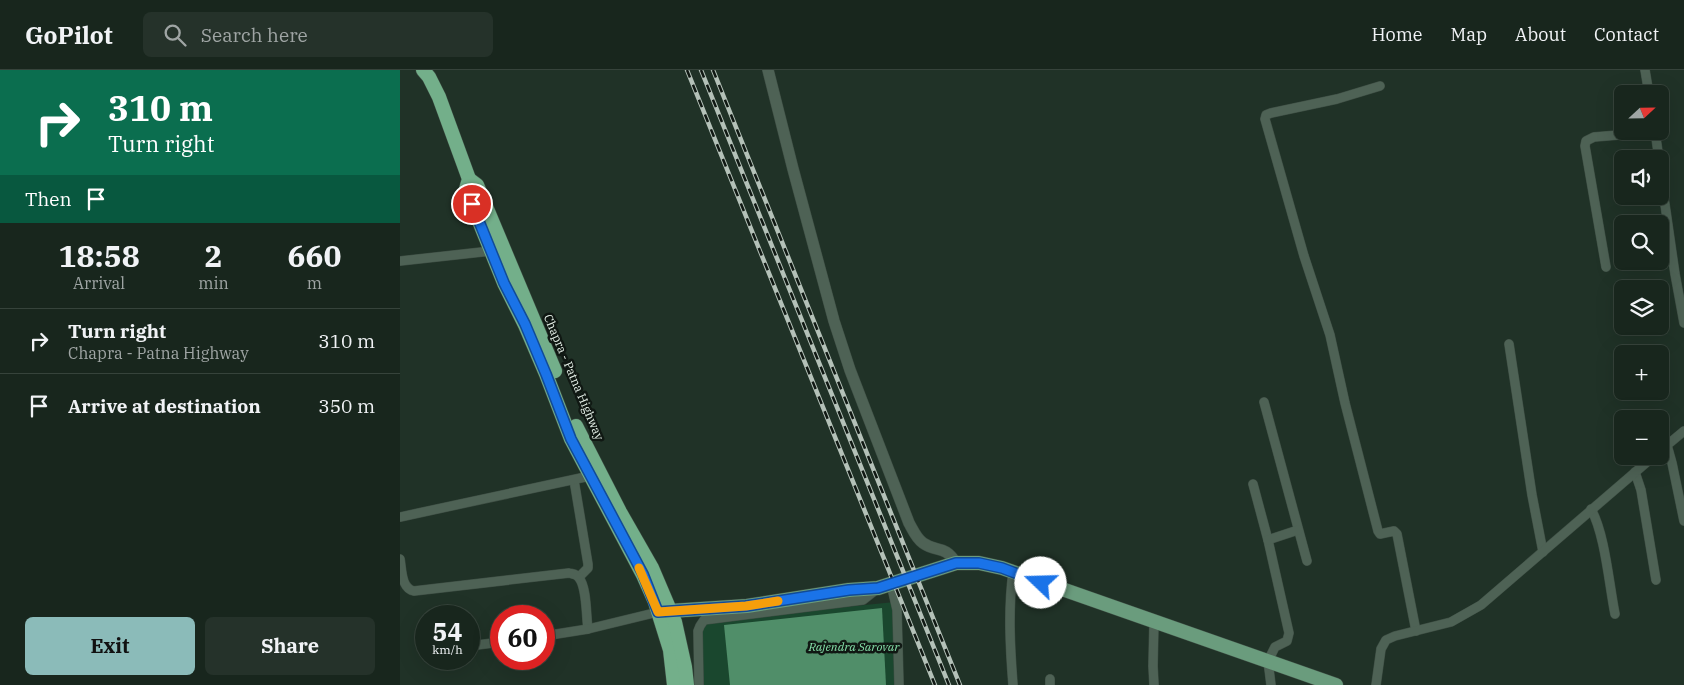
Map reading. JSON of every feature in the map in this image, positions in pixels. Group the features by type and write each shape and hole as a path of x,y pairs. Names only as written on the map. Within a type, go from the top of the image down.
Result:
{"highway":[{"name":"Chapra - Patna Highway","path":"423,70 439,97 469,179 477,185 580,435 631,533 652,568 664,612 674,685"},
{"name":"Chapra - Patna Highway","path":"469,179 466,188 504,283 528,330 571,439 678,635 687,685"}],"main road":[{"path":"664,612 746,606 884,586 956,563 979,563 1013,572 1336,685"}],"street":[{"path":"768,70 834,321 850,370 916,537 924,544 945,550 956,563"},
{"path":"1645,70 1648,85"},
{"path":"1380,86 1337,99 1271,113 1266,115 1265,119 1304,256 1330,335 1345,403 1378,530 1382,534 1394,531 1397,534 1416,631"},
{"path":"1606,267 1585,146 1586,141 1594,138 1614,136"},
{"path":"1665,205 1684,323"},
{"path":"400,261 491,251"},
{"path":"1509,344 1532,495 1543,552"},
{"path":"1264,402 1307,560"},
{"path":"1669,444 1684,431"},
{"path":"1669,457 1672,463 1684,521"},
{"path":"1376,685 1383,643 1390,638 1451,622 1466,615 1493,596 1643,465"},
{"path":"1635,472 1641,490 1656,580"},
{"path":"400,517 590,476"},
{"path":"574,480 588,564 588,568 579,577"},
{"path":"1253,484 1289,633 1287,641 1273,649 1268,662 1272,685"},
{"path":"1591,509 1598,524 1615,614"},
{"path":"1268,540 1298,530"},
{"path":"400,559 406,585 410,590 414,591 569,574 579,577 583,586 588,629"},
{"path":"1013,572 1010,594 1013,685"},
{"path":"700,685 698,631 704,620 863,600 884,586 897,610 899,685"},
{"path":"555,634 664,612"},
{"path":"1154,622 1154,685"}],"green space":[{"name":"Rajendra Sarovar","path":"895,602 899,685 704,685 699,634 706,621"}],"shaded area":[{"name":"Rajendra Sarovar","path":"882,608 886,685 730,685 724,625"}],"railway":[{"path":"687,70 935,685"},
{"path":"701,70 949,685"},
{"path":"713,70 960,685"}],"slow traffic":[{"path":"639,568 658,612 746,606 778,601"}],"route":[{"path":"472,204 504,283 525,324 571,439 604,503 612,514 625,544 643,574 658,612 746,606 849,590 878,588 956,563 979,563 1002,568 1041,583"}]}
